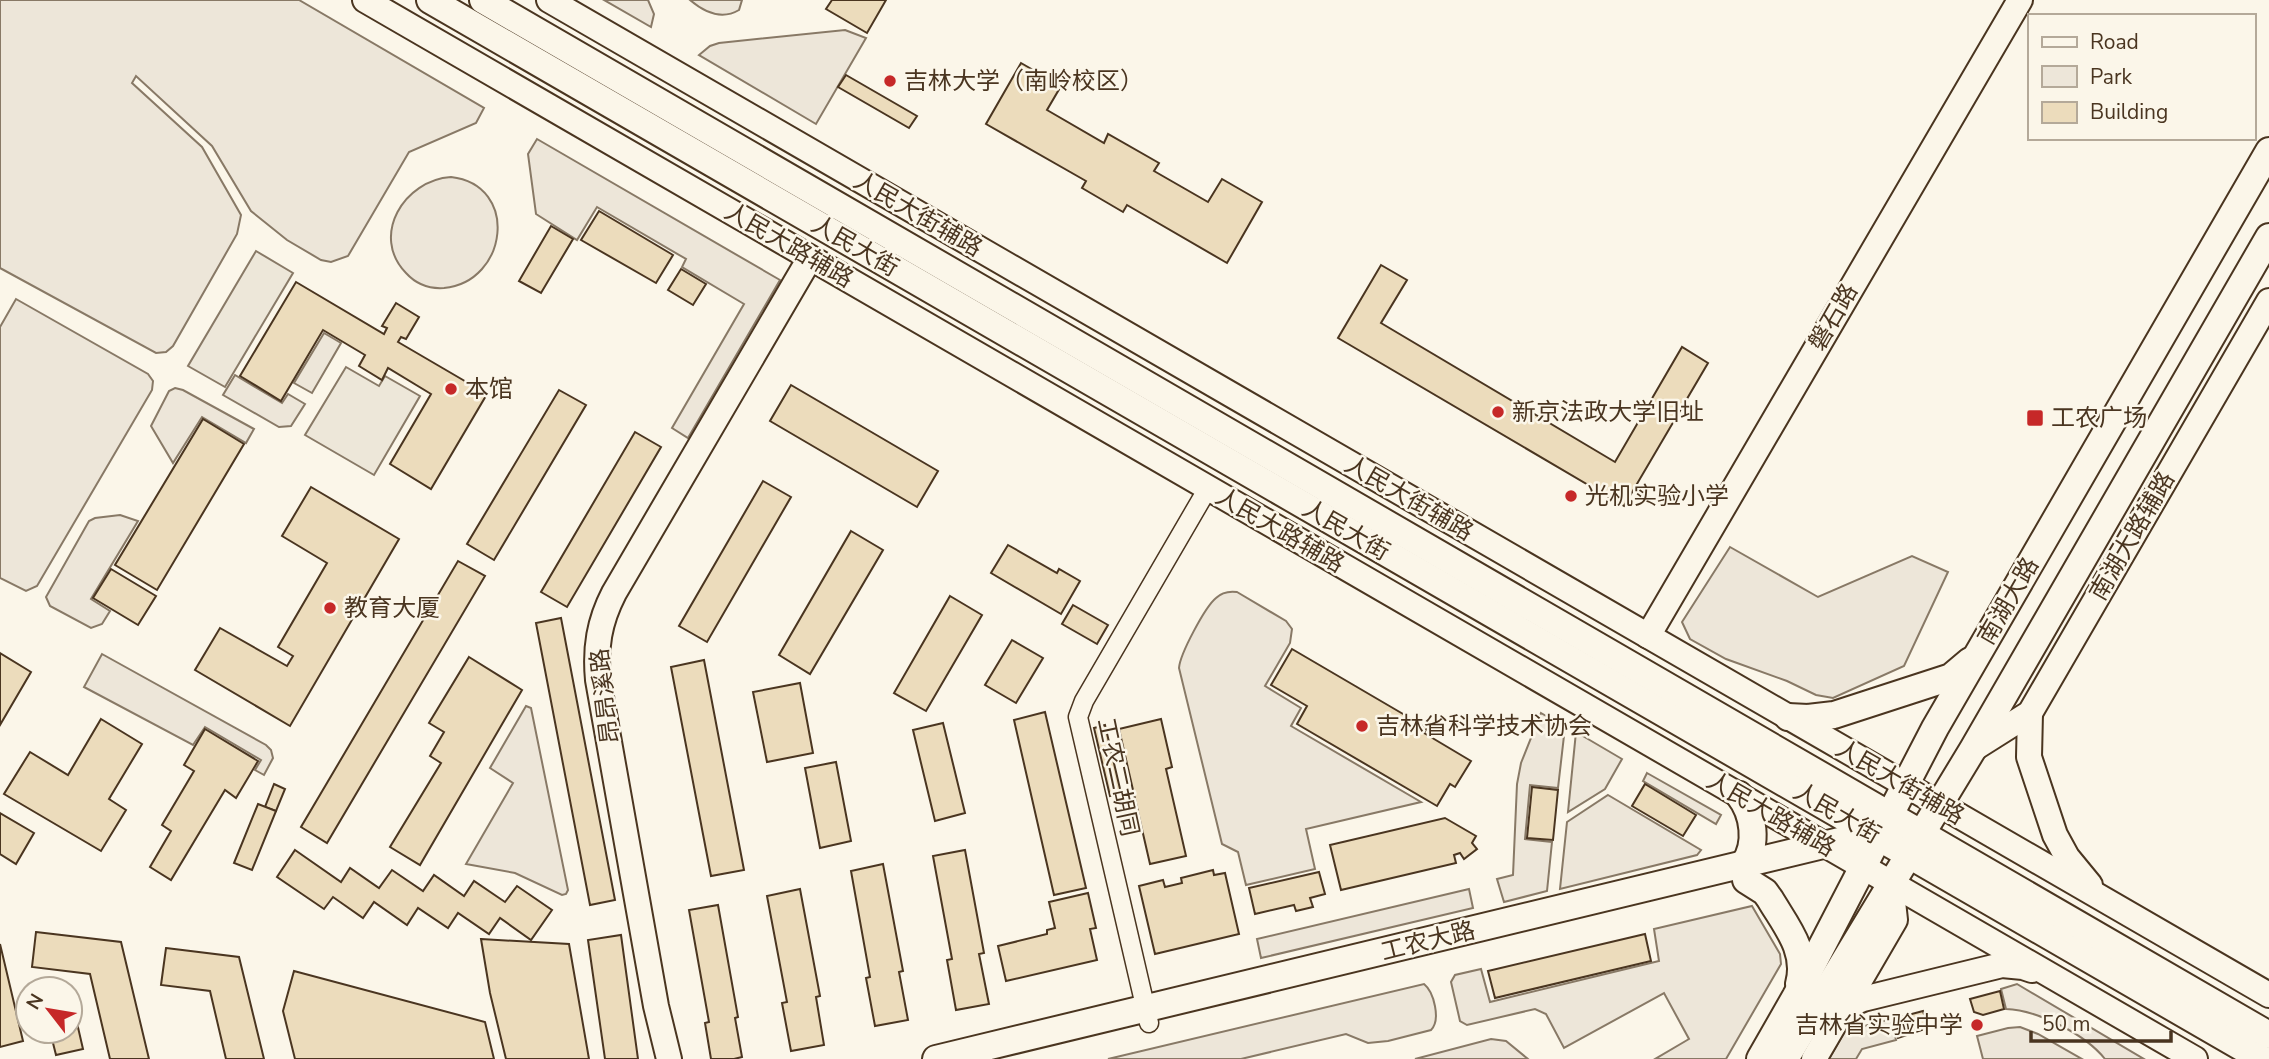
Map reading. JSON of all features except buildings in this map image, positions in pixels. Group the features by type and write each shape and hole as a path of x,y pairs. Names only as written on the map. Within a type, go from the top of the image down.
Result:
{"main road":[{"name":"人民大路辅路","path":"365,0 1739,795 1865,842 1891,883 2195,1059"},
{"name":"人民大街","path":"430,0 1865,842"},
{"name":"人民大街","path":"483,0 1865,842"},
{"name":"人民大街辅路","path":"549,0 2269,995"},
{"name":"磐石路","path":"1648,636 2020,0"},
{"name":"南湖大路","path":"1760,1059 1796,996 1865,842 1905,785 2269,150"},
{"name":"南湖大路","path":"1785,1059 1973,749 2269,237"},
{"name":"昂昂溪路","path":"669,1059 656,1006 598,680 597,641 600,625 614,593 810,258"},
{"name":"南湖大路辅路","path":"1973,749 2030,713 2269,301"},
{"path":"1788,717 1834,715 1951,677 1965,667 1980,650"},
{"path":"2030,713 2029,757 2055,835 2083,880 2112,904"},
{"path":"1739,795 1747,805 1752,830 1753,848 1745,872 1765,892 1798,946 1802,973 1796,996"},
{"name":"工农大路","path":"936,1059 1147,1016 1865,842 1915,844"},
{"name":"人民大街","path":"1915,844 2269,1035"},
{"name":"人民大街","path":"1915,844 2262,1059"},
{"path":"1814,1059 1895,920 1891,883"},
{"path":"1844,1007 1863,999 2001,965 2023,967 2059,980"},
{"name":"工农大路","path":"998,1059 1147,1016"}],"street":[{"name":"工农二胡同","path":"1147,1016 1078,717 1084,701 1208,488"}],"green space":[{"path":"0,0 299,0 484,108 476,123 409,152 348,256 331,262 321,260 287,240 251,211 212,146 136,76 132,83 202,147 241,215 237,234 173,346 166,352 156,353 0,268"},
{"path":"604,0 648,0 654,14 651,27"},
{"path":"690,0 742,0 739,10 720,14 707,11"},
{"path":"845,30 866,38 816,124 699,55 719,43"},
{"path":"537,139 780,280 688,438 672,428 744,304 682,267 686,259 597,207 577,240 536,214 528,154"},
{"path":"451,177 473,184 488,197 496,214 497,233 493,252 482,269 466,282 434,288 419,283 406,273 396,258 391,243 392,227 397,212 419,188 434,180"},
{"path":"16,299 148,374 153,381 152,390 37,586 26,591 0,578 0,327"},
{"path":"324,333 341,343 312,393 294,383"},
{"path":"235,375 282,403 288,394 305,404 291,426 279,427 223,395"},
{"path":"175,388 254,429 246,443 202,417 173,463 151,426 169,391"},
{"path":"120,515 138,521 91,599 110,611 102,624 91,628 50,606 46,597 89,521"},
{"path":"1730,547 1818,597 1912,556 1948,572 1904,666 1833,698 1816,695 1787,681 1726,659 1690,639 1682,622"},
{"path":"1237,592 1286,621 1292,629 1290,643 1265,686 1301,708 1291,726 1421,802 1306,829 1315,869 1246,885 1238,852 1222,844 1179,668 1188,642 1211,603 1223,593"},
{"path":"102,654 266,745 273,758 264,775 255,770 261,760 205,727 193,745 84,687"},
{"path":"526,706 531,708 568,890 562,895 515,873 466,864 513,783 490,768"},
{"path":"1541,713 1565,727 1558,788 1530,785 1525,839 1552,842 1547,891 1504,902 1497,879 1513,875 1517,784 1521,763"},
{"path":"1576,732 1622,759 1605,789 1568,812"},
{"path":"1647,773 1721,815 1716,824 1643,781"},
{"path":"1608,795 1701,850 1697,855 1560,889 1567,822"},
{"path":"1469,889 1473,908 1261,958 1257,939"},
{"path":"1752,906 1780,954 1781,964 1726,1059 1655,1059 1689,1039 1664,993 1564,1048 1546,1014 1535,1009 1467,1025 1460,1021 1451,982 1455,975 1481,969 1490,1002 1659,961 1654,929"},
{"path":"1424,984 1431,993 1435,1006 1436,1020 1431,1030 1388,1041 1368,1043 1346,1034 1241,1059 1108,1059"},
{"path":"2017,984 2144,1059 2105,1059 2085,1041 2060,1025 2032,1014 2006,1009 2001,989"},
{"path":"1891,1019 1896,1040 1862,1049 1856,1059 1829,1059 1845,1031"},
{"path":"2020,1027 2082,1059 1983,1059 1977,1036"},
{"path":"1491,1039 1506,1041 1528,1059 1415,1059"}],"shaded area":[{"path":"256,251 293,273 225,387 188,366"},
{"path":"346,367 379,386 385,376 420,396 374,475 305,435"}],"place":[{"name":"吉林大学（南岭校区）","path":"890,81"},
{"name":"本馆","path":"451,389"},
{"name":"新京法政大学旧址","path":"1498,412"},
{"name":"工农广场","path":"2035,418"},
{"name":"光机实验小学","path":"1571,496"},
{"name":"教育大厦","path":"330,608"},
{"name":"吉林省科学技术协会","path":"1362,726"},
{"name":"吉林省实验中学","path":"1977,1025"}]}
